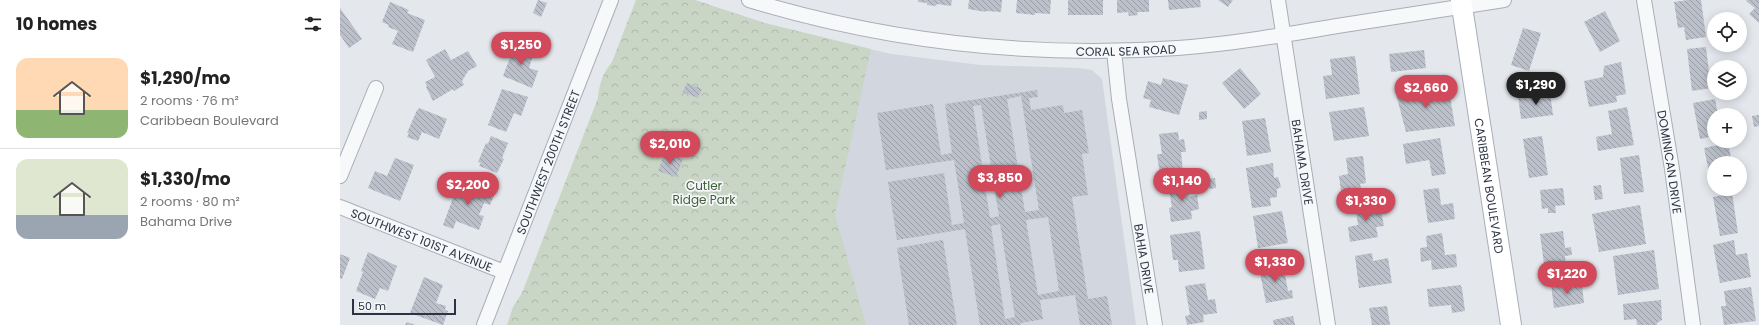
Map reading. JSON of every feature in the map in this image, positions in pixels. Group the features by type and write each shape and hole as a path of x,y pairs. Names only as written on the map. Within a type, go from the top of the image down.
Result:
{"street":[{"name":"SOUTHWEST 200TH STREET","path":"484,325 611,0"},
{"name":"CORAL SEA ROAD","path":"749,0 825,21 927,40 1030,49 1114,51 1200,46 1282,35 1462,3 1504,0"},
{"name":"BAHAMA DRIVE","path":"1278,0 1282,35 1328,325"},
{"name":"DOMINICAN DRIVE","path":"1644,0 1672,169 1693,325"},
{"name":"CARIBBEAN BOULEVARD","path":"1462,3 1511,325"},
{"name":"BAHIA DRIVE","path":"1114,51 1118,92 1155,325"},
{"path":"340,176 376,88"},
{"name":"SOUTHWEST 101ST AVENUE","path":"340,207 504,272"}],"shaded area":[{"path":"823,39 892,54 980,65 1079,68 1092,70 1102,79 1136,325 548,325"}],"green space":[{"name":"Cutler Ridge Park","path":"636,0 695,0 765,23 871,49 835,214 866,325 507,325 513,307 522,293 598,98 602,79 612,62"}],"building":[{"path":"538,0 547,3 541,17 533,13"},
{"path":"918,0 952,0 951,6 937,4 936,6 918,2"},
{"path":"969,0 1002,0 1001,12 986,12 968,9"},
{"path":"1017,0 1051,0 1050,14 1035,13 1035,15 1016,13"},
{"path":"1068,0 1103,0 1103,15 1068,15"},
{"path":"1117,0 1149,0 1149,12 1137,12 1138,15 1129,16 1128,12 1117,13"},
{"path":"1168,0 1200,0 1201,7 1169,10"},
{"path":"1218,0 1233,0 1228,7"},
{"path":"1701,0 1706,37 1686,40 1684,27 1678,28 1674,2"},
{"path":"1759,0 1759,23 1749,14 1755,8 1746,1"},
{"path":"390,2 409,10 407,13 425,20 413,52 392,44 398,31 388,27 389,25 382,22"},
{"path":"340,8 362,39 349,48 340,35"},
{"path":"1605,11 1620,41 1600,52 1584,22"},
{"path":"1523,28 1541,33 1529,71 1511,65"},
{"path":"516,42 535,49 529,68 538,71 532,88 503,76"},
{"path":"1706,47 1708,60 1707,89 1692,91 1687,49"},
{"path":"445,49 451,60 468,51 477,66 468,71 462,81 464,85 454,91 453,89 433,101 425,82 435,77 426,60"},
{"path":"1424,50 1426,68 1391,72 1389,54"},
{"path":"1355,56 1360,94 1326,99 1323,76 1332,75 1330,59"},
{"path":"1621,62 1626,94 1616,96 1617,102 1589,107 1584,81 1603,77 1604,66"},
{"path":"1240,68 1261,94 1244,109 1222,83"},
{"path":"1163,78 1188,85 1179,115 1149,107 1151,100 1143,98 1148,81 1161,85"},
{"path":"687,83 702,89 698,98 683,92"},
{"path":"1435,84 1438,95 1449,91 1455,126 1406,132 1396,94"},
{"path":"502,89 528,97 521,116 514,113 506,132 488,125"},
{"path":"1037,90 1038,97 1029,98 1031,110 1063,105 1064,113 1082,110 1089,153 1082,154 1088,195 1072,197 1088,299 1107,296 1112,325 1080,325 1075,295 1040,300 1043,319 1021,323 1021,325 980,325 965,229 897,240 888,182 944,173 952,225 964,223 954,160 886,170 877,113 933,104 941,155 952,153 945,104","holes":["1021,96 1039,210 1025,212 1007,99","981,105 999,216 990,218 973,106","1048,217 1059,291 1038,295 1026,220","1000,224 1015,317 1005,319 991,226"]},
{"path":"1550,92 1553,115 1521,119 1518,96"},
{"path":"1715,100 1717,108 1707,108 1707,138 1700,139 1693,103"},
{"path":"1364,107 1369,136 1334,141 1329,112"},
{"path":"1627,107 1634,145 1598,151 1596,137 1612,134 1608,111"},
{"path":"419,108 447,119 439,139 422,132 418,141 407,137 409,133 407,133"},
{"path":"1207,111 1207,119 1199,120 1199,112"},
{"path":"1759,115 1759,126 1754,127 1752,116"},
{"path":"1265,118 1271,152 1247,156 1242,121"},
{"path":"1178,132 1179,140 1184,139 1186,152 1181,152 1183,173 1160,176 1157,154 1162,154 1159,134"},
{"path":"491,136 508,143 502,158 504,159 497,173 479,166 481,163 478,162 486,143 488,144"},
{"path":"1542,136 1548,175 1529,178 1523,139"},
{"path":"1440,138 1446,174 1432,176 1429,160 1406,164 1403,144"},
{"path":"1704,148 1729,148 1731,156 1707,156 1707,163"},
{"path":"665,152 683,159 676,177 658,171"},
{"path":"1639,155 1644,192 1624,194 1620,158"},
{"path":"1363,156 1366,183 1360,184 1361,188 1341,191 1339,176 1348,174 1346,158"},
{"path":"395,158 414,165 400,201 368,188 375,171 387,176"},
{"path":"1273,163 1274,178 1278,177 1281,187 1277,189 1277,197 1270,198 1271,206 1252,208 1246,168"},
{"path":"1215,178 1216,188 1209,189 1208,179"},
{"path":"463,181 495,193 490,205 484,203 479,215 484,216 479,230 456,221 453,229 443,225 456,190 459,191"},
{"path":"1186,181 1189,197 1197,195 1199,209 1191,211 1192,219 1171,222 1169,208 1172,207 1168,184"},
{"path":"1601,185 1603,199 1595,200 1593,186"},
{"path":"1439,188 1441,205 1453,203 1455,219 1428,223 1423,190"},
{"path":"1563,188 1565,205 1555,206 1556,213 1548,213 1548,208 1542,209 1540,190"},
{"path":"1732,196 1738,233 1720,236 1713,197"},
{"path":"1374,201 1376,211 1381,210 1384,226 1376,227 1378,237 1350,242 1348,227 1358,225 1355,204"},
{"path":"1640,205 1646,244 1599,252 1592,214"},
{"path":"1282,211 1288,243 1258,248 1253,216"},
{"path":"1200,231 1205,269 1179,272 1178,260 1173,260 1170,235"},
{"path":"1563,231 1565,248 1571,247 1572,255 1565,256 1566,269 1545,272 1540,234"},
{"path":"1442,233 1445,255 1456,254 1457,267 1432,270 1431,260 1421,262 1420,248 1427,247 1426,236"},
{"path":"943,240 957,325 909,325 897,248"},
{"path":"1734,240 1736,255 1747,253 1751,277 1720,283 1713,245"},
{"path":"1654,250 1659,289 1618,295 1613,256"},
{"path":"368,252 397,266 388,291 380,288 375,299 356,291"},
{"path":"1372,253 1373,261 1388,258 1392,283 1359,288 1355,256"},
{"path":"340,254 350,258 342,279 340,278"},
{"path":"1283,263 1288,291 1292,290 1293,298 1266,303 1259,268"},
{"path":"424,277 443,285 436,303 446,306 445,310 448,311 443,325 410,313"},
{"path":"1563,282 1564,288 1582,285 1584,303 1554,308 1551,284"},
{"path":"1205,283 1208,300 1215,299 1217,313 1203,315 1204,322 1187,325 1185,316 1190,315 1185,286"},
{"path":"1460,285 1462,288 1465,311 1452,313 1451,305 1429,307 1427,289"},
{"path":"1751,287 1756,321 1724,325 1721,306 1726,306 1724,291"},
{"path":"1661,300 1662,320 1657,323 1657,325 1637,325 1636,319 1624,320 1623,304"},
{"path":"1387,306 1390,325 1372,325 1369,308"},
{"path":"1293,316 1295,325 1274,325 1273,320"},
{"path":"407,322 415,325 405,325"}]}
